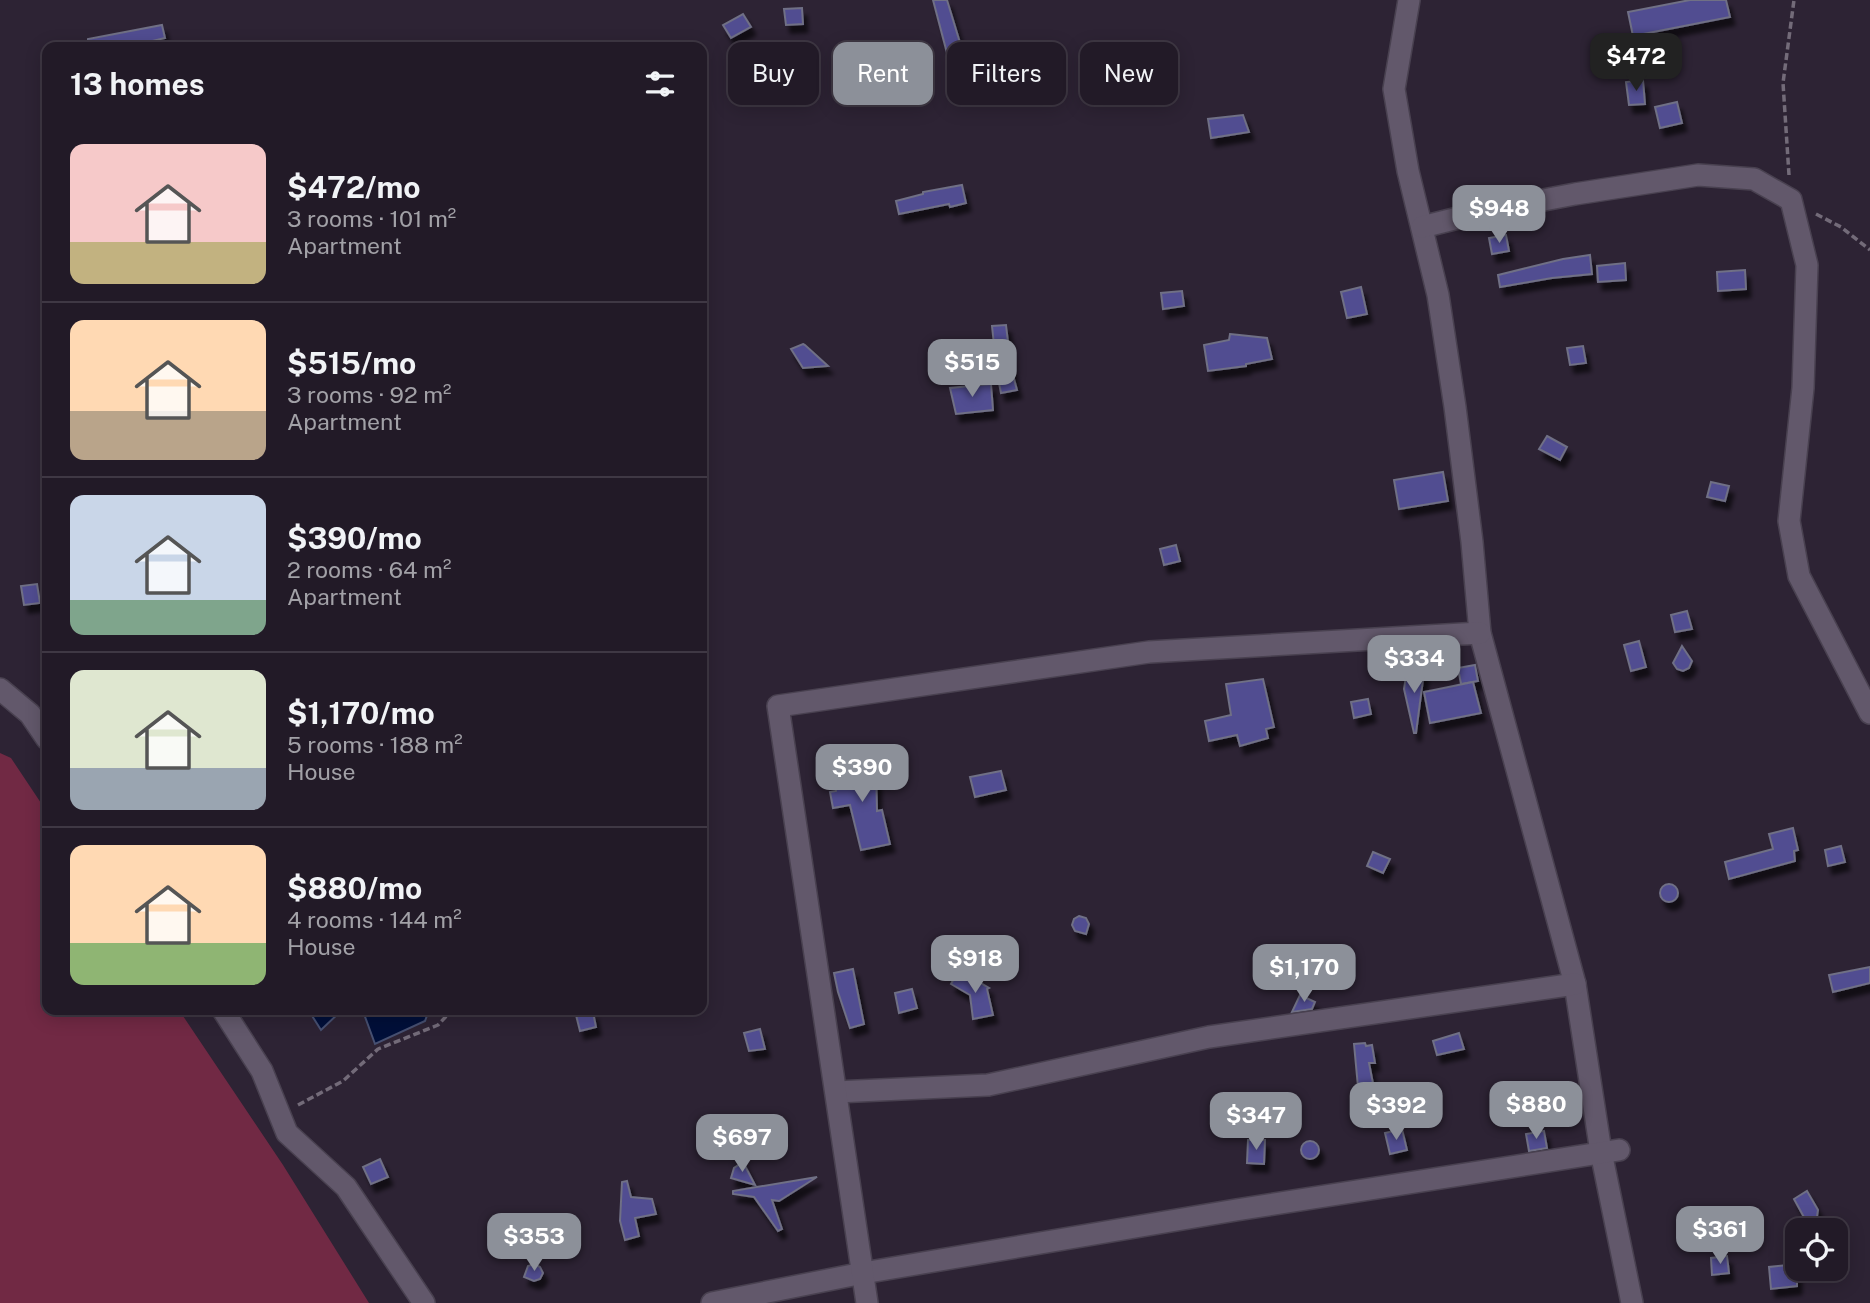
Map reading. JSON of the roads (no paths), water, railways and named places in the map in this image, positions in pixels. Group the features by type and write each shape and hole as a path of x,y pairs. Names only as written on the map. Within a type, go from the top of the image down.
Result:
{"street":[{"path":"1409,0 1394,89 1408,171 1438,295 1472,542 1480,633 1575,984 1610,1151 1632,1303"},
{"path":"1422,227 1486,211 1575,194 1698,175 1754,179 1791,200 1807,264 1803,388 1788,521 1799,576 1870,713"},
{"path":"867,1303 778,706 1149,652 1480,633"},
{"path":"0,689 30,714 42,732"},
{"path":"835,1092 988,1085 1209,1037 1575,984"},
{"path":"226,1015 262,1071 287,1133 346,1187 424,1303"},
{"path":"712,1303 863,1273 1610,1151"}],"water":[{"path":"312,1015 337,1015 321,1030"},
{"path":"364,1015 427,1015 425,1021 375,1044"}]}
